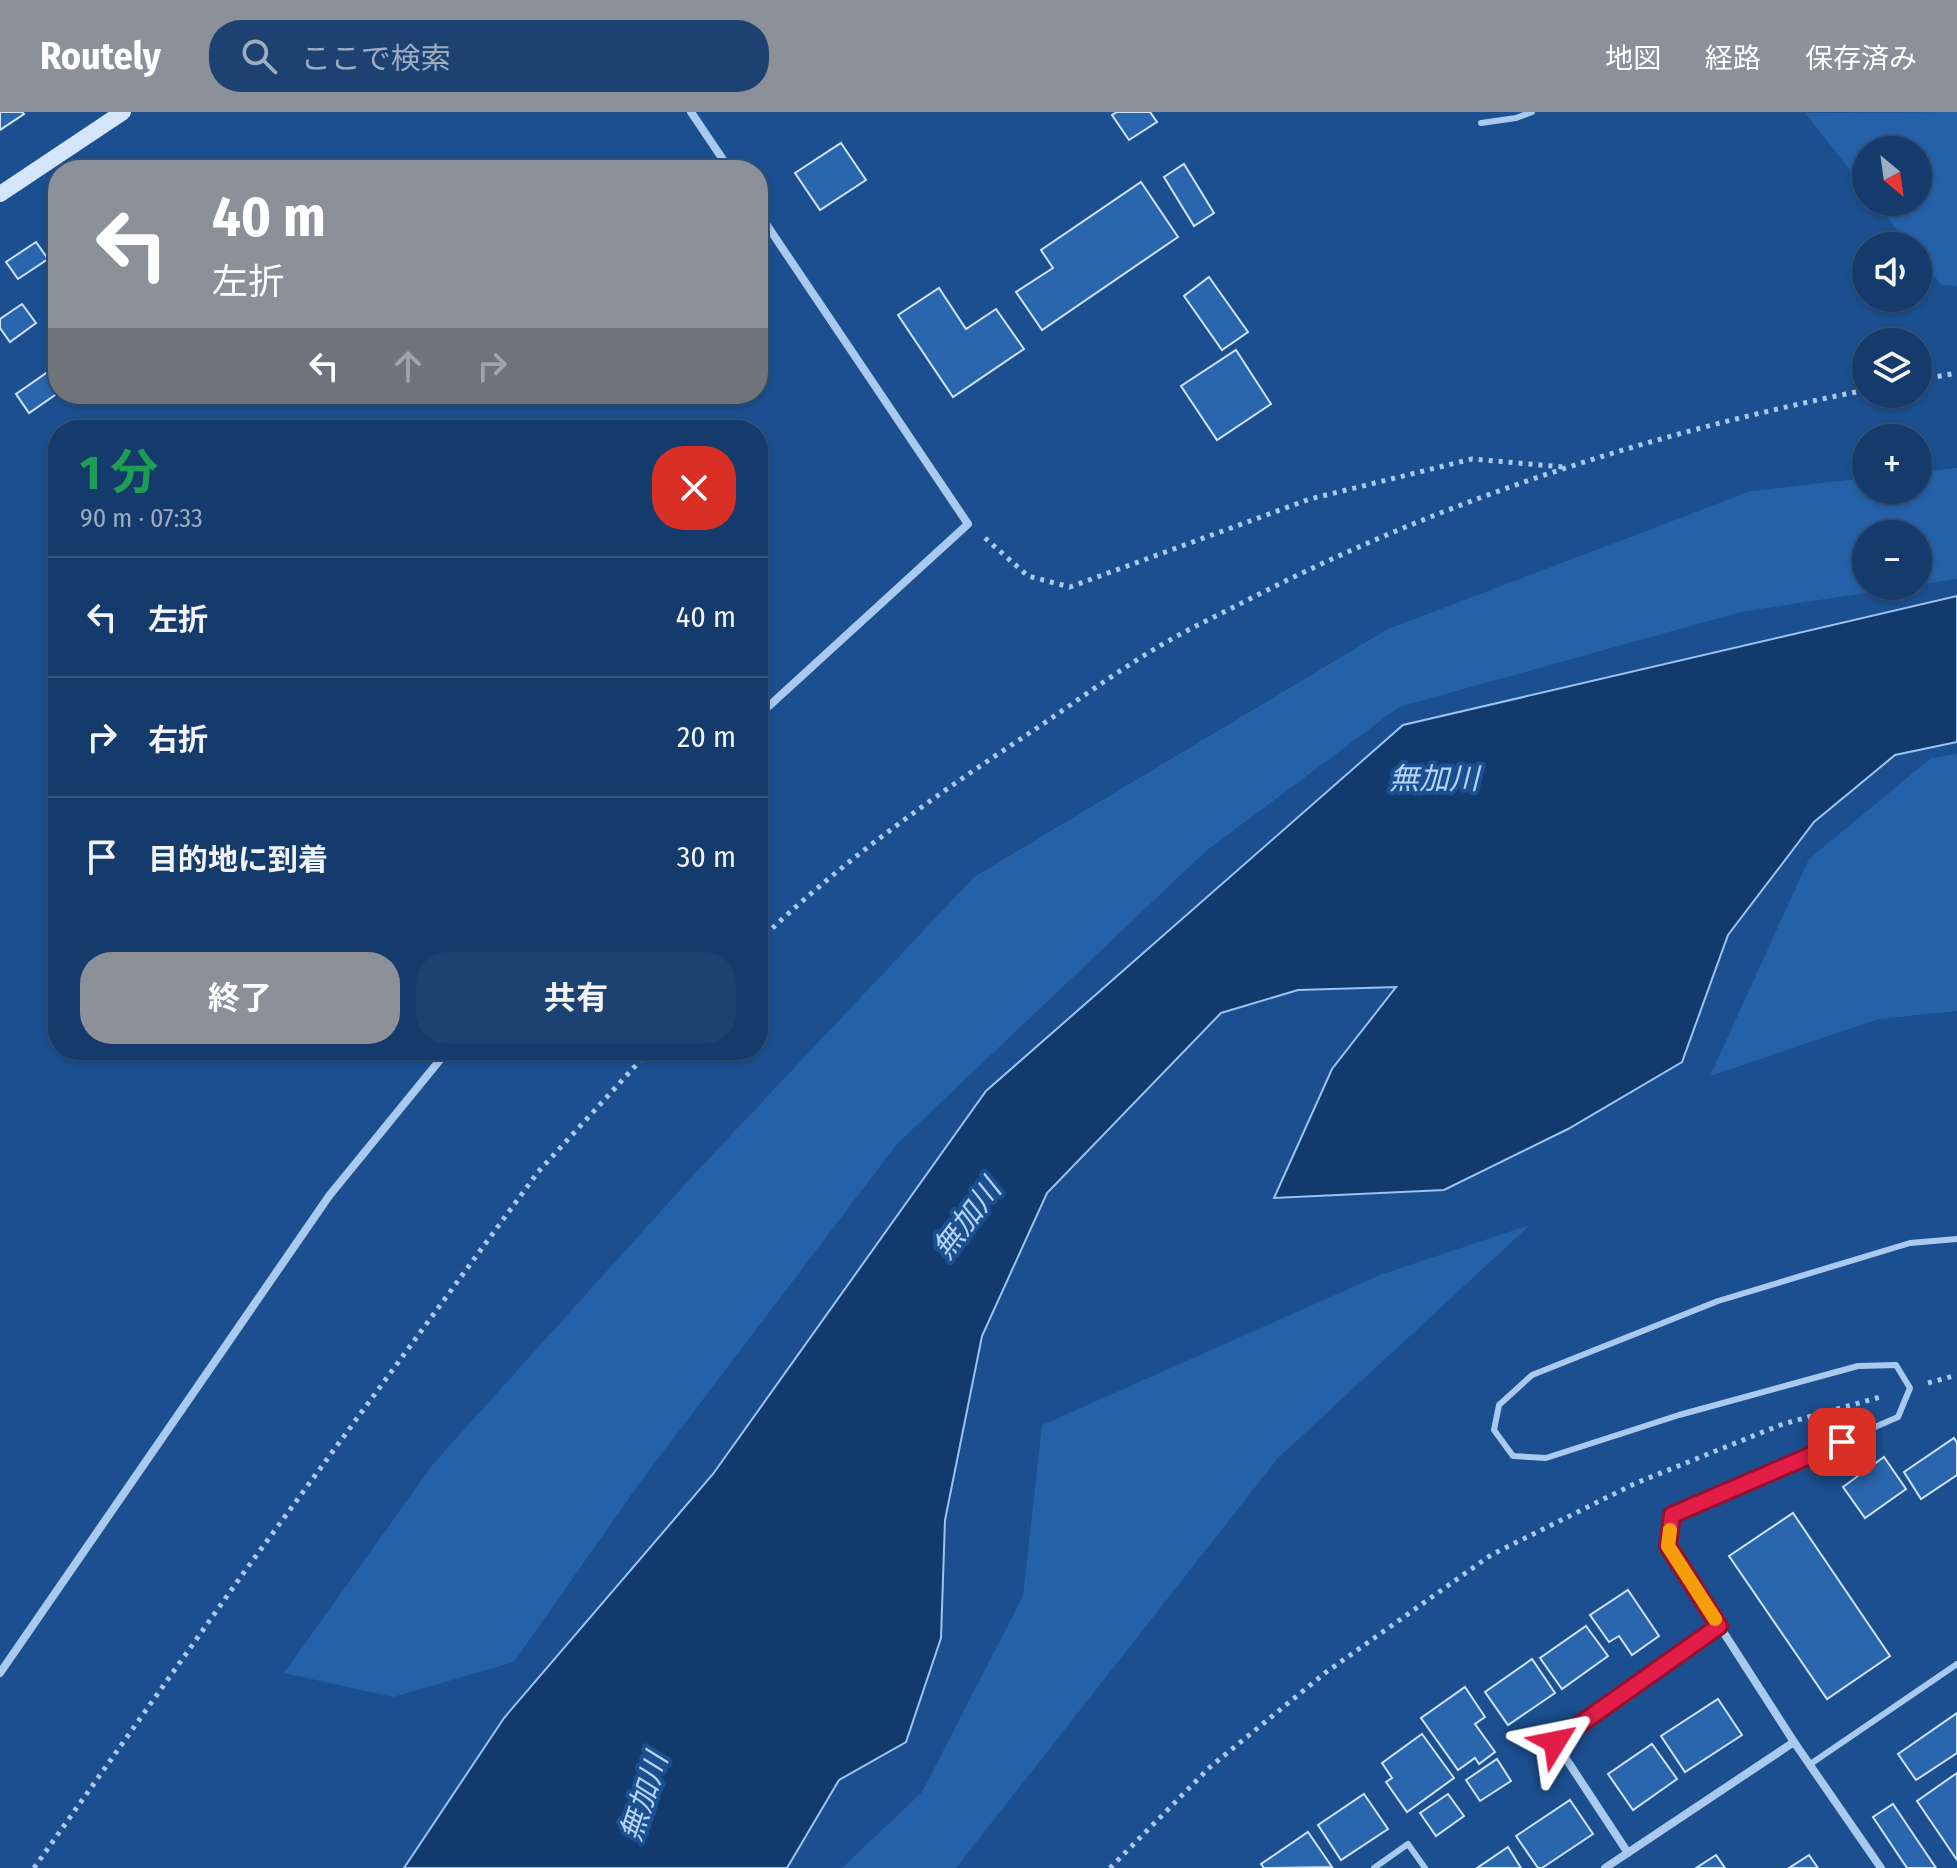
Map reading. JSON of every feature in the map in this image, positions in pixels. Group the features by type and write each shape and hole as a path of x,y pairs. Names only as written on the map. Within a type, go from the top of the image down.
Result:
{"main road":[{"path":"51,160 123,112"},
{"path":"0,194 48,162"}],"street":[{"path":"691,112 723,160"},
{"path":"768,227 968,524 768,707"},
{"path":"0,1673 329,1196 440,1060"},
{"path":"1668,1546 1809,1765 1881,1868"},
{"path":"1628,1853 1555,1742 1719,1626"},
{"path":"1605,1868 1794,1742"}],"lane":[{"path":"1481,123 1516,118 1532,112"},
{"path":"1668,1546 1672,1515 1898,1417 1910,1388 1896,1365 1858,1366 1679,1415 1546,1458 1513,1456 1494,1430 1499,1405 1532,1375 1718,1301 1910,1243 1957,1239"},
{"path":"1809,1765 1957,1664"},
{"path":"1374,1868 1408,1844 1425,1868"}],"path":[{"path":"1932,377 1957,373"},
{"path":"768,932 803,898 969,773 1163,644 1310,567 1443,511 1568,467 1690,432 1852,393"},
{"path":"968,524 1028,576 1070,587 1310,499 1472,459 1568,467"},
{"path":"34,1868 242,1575 538,1172 641,1060"},
{"path":"1110,1868 1210,1767 1325,1673 1491,1555 1636,1483 1768,1429 1957,1375"}],"shaded area":[{"path":"1957,112 1957,286 1941,285 1932,274 1932,232 1899,232 1886,216 1932,216 1932,136 1852,136 1852,172 1805,113"},
{"path":"1957,468 1957,579 1932,583 1932,520 1852,520 1852,595 1741,612 1399,707 1206,851 897,1144 641,1481 514,1662 393,1697 284,1673 433,1464 699,1169 974,877 1388,629 1751,491 1852,480 1852,504 1932,504 1932,471"},
{"path":"1957,754 1957,1011 1879,1019 1710,1076 1809,859 1931,758"},
{"path":"1530,1225 1278,1458 956,1868 842,1868 922,1792 1023,1596 1042,1425 1380,1275"}],"water":[{"name":"無加川","path":"1957,596 1957,742 1895,755 1814,822 1728,935 1682,1062 1568,1129 1444,1190 1274,1198 1332,1069 1396,987 1298,990 1221,1013 1047,1193 982,1336 945,1520 941,1638 906,1742 839,1780 787,1868 404,1868 504,1718 713,1474 986,1091 1403,725"}],"building":[{"path":"0,112 22,112 24,114 0,130"},
{"path":"1117,112 1150,112 1157,122 1129,140 1112,115"},
{"path":"841,143 866,180 820,210 795,173"},
{"path":"1184,164 1214,213 1194,226 1164,177"},
{"path":"1141,182 1178,237 1042,330 1016,292 1053,268 1041,250"},
{"path":"36,242 48,259 18,279 6,262"},
{"path":"1209,277 1248,332 1222,350 1184,296"},
{"path":"939,288 966,329 996,309 1024,349 953,397 898,315"},
{"path":"22,304 36,323 10,342 0,328 0,319"},
{"path":"1236,350 1271,404 1217,440 1181,386"},
{"path":"48,372 48,400 29,413 16,394"},
{"path":"1954,1438 1957,1443 1957,1475 1921,1499 1904,1472"},
{"path":"1884,1457 1906,1489 1865,1518 1843,1487"},
{"path":"1793,1513 1890,1656 1827,1699 1729,1556"},
{"path":"1628,1590 1659,1636 1632,1655 1619,1636 1609,1642 1590,1615"},
{"path":"1586,1626 1608,1656 1562,1689 1540,1658"},
{"path":"1532,1659 1555,1693 1508,1725 1485,1692"},
{"path":"1465,1687 1485,1717 1475,1724 1495,1752 1479,1764 1475,1758 1458,1770 1421,1718"},
{"path":"1718,1699 1742,1735 1685,1772 1661,1736"},
{"path":"1957,1713 1957,1753 1916,1780 1898,1754"},
{"path":"1422,1734 1454,1778 1407,1812 1386,1782 1392,1778 1382,1763"},
{"path":"1652,1744 1677,1779 1633,1810 1608,1774"},
{"path":"1497,1759 1511,1781 1480,1801 1466,1780"},
{"path":"1957,1773 1957,1860 1917,1801"},
{"path":"1364,1794 1388,1829 1341,1860 1318,1825"},
{"path":"1448,1794 1464,1816 1436,1836 1420,1813"},
{"path":"1570,1800 1593,1834 1538,1868 1516,1836"},
{"path":"1893,1804 1936,1868 1907,1868 1873,1817"},
{"path":"1308,1832 1332,1867 1264,1868 1261,1864"},
{"path":"1508,1847 1521,1868 1477,1868"},
{"path":"1716,1855 1725,1868 1696,1868"},
{"path":"1809,1855 1818,1868 1789,1868"}],"slow traffic":[{"path":"1670,1530 1668,1546 1715,1619"}],"route":[{"path":"1555,1742 1719,1626 1668,1546 1672,1515 1842,1442"}]}
